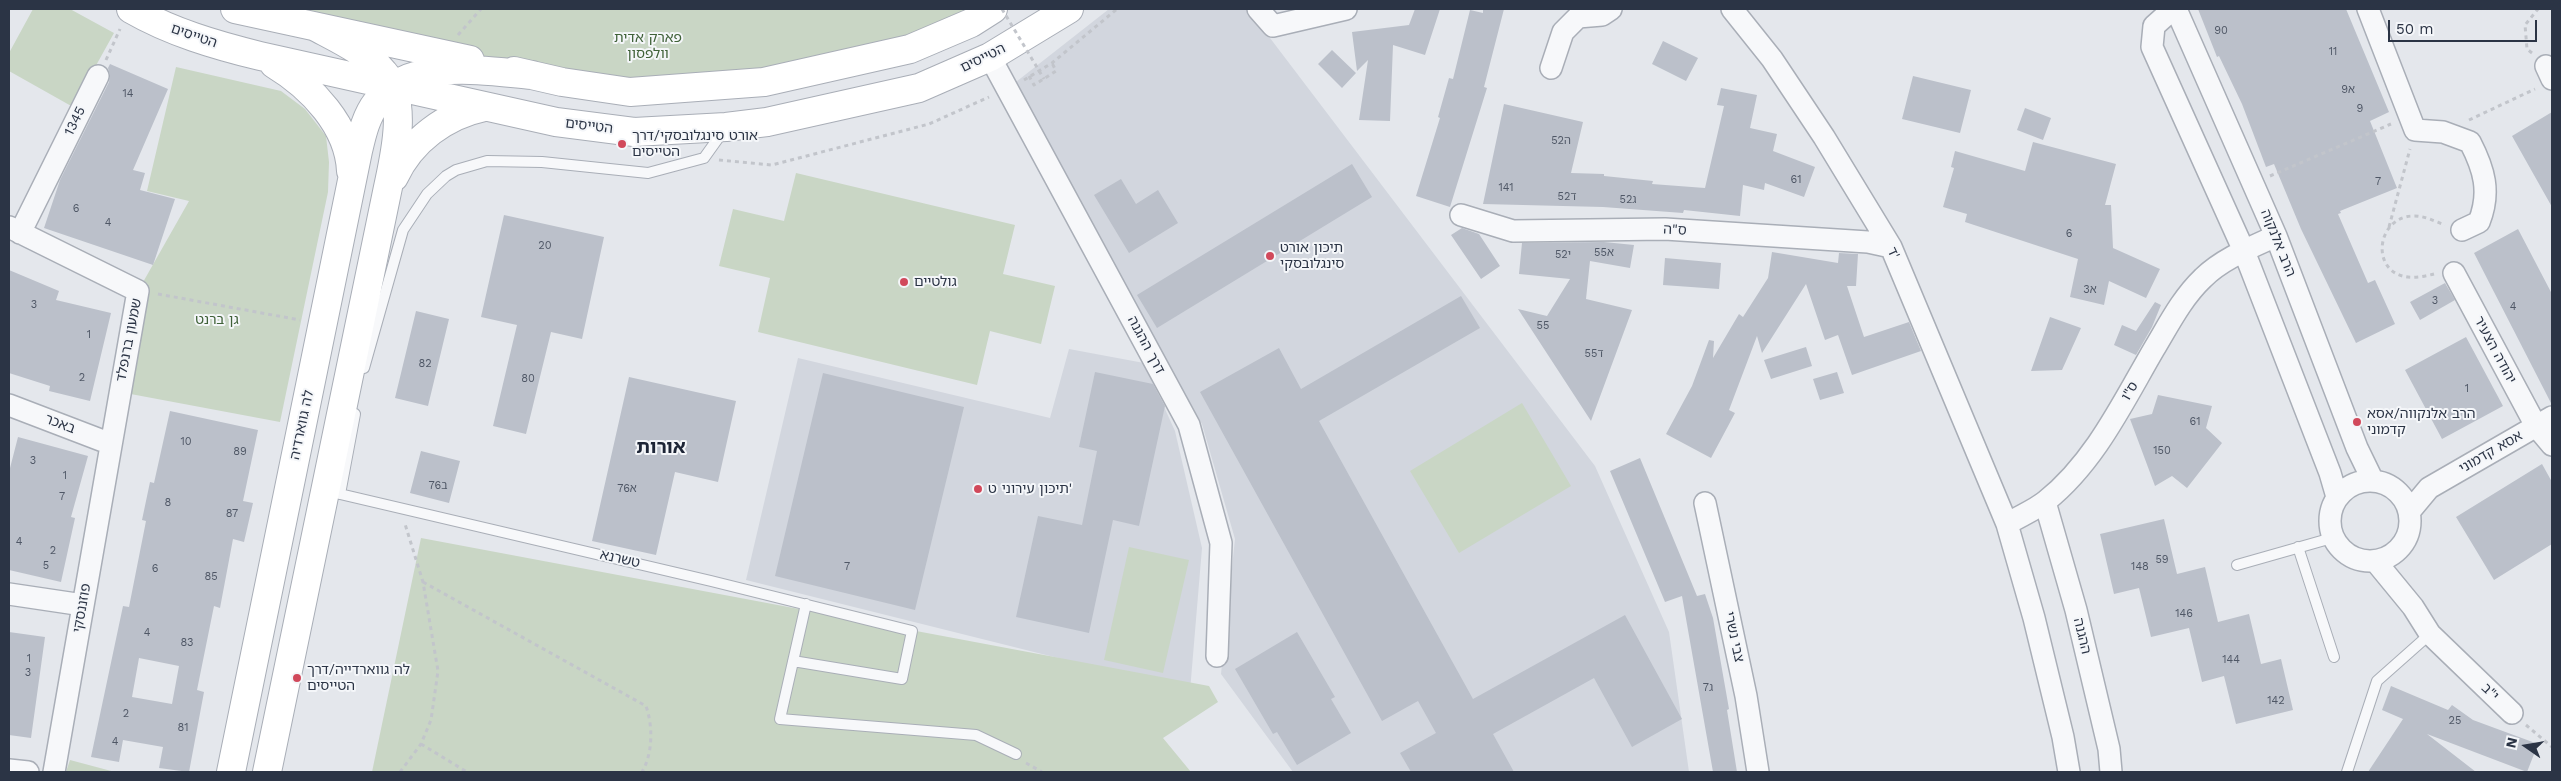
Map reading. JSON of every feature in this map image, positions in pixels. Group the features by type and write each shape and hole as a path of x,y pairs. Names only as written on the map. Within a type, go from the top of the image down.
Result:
{"main road":[{"path":"235,9 584,86 630,92 764,82 910,48 971,24 993,9"},
{"name":"הטייסים","path":"127,17 155,23 217,45 393,87 556,122 634,132 726,127 767,122 919,88 990,57 1069,9"},
{"path":"267,772 333,491 387,192 398,120 393,87 378,66 351,46 314,26"},
{"path":"260,56 298,81 328,112 338,127 348,151 352,180"},
{"name":"לה גווארדיה","path":"231,772 352,180 368,118 377,101 393,87 424,74 446,70 532,75"},
{"path":"387,192 403,160 424,137 454,117 484,107"}],"street":[{"path":"1258,9 1273,26 1346,9"},
{"path":"1551,68 1563,32 1578,17 1602,15 1611,9"},
{"name":"ד'","path":"1732,9 1772,59 1824,136 1890,247 2007,524"},
{"path":"2175,9 2154,26 2152,48 2244,251 2330,473 2337,498"},
{"name":"הרב אלנקוה","path":"2175,9 2254,183 2357,448 2373,481"},
{"path":"2368,9 2412,123 2470,142 2481,164 2487,191 2484,210 2480,222 2462,230"},
{"name":"דרך ההגנה","path":"990,57 1190,425 1221,543 1217,656"},
{"name":"1345","path":"14,230 98,76"},
{"name":"ס\"ה","path":"1461,215 1514,231 1665,229 1868,242 1890,247"},
{"name":"שמעון ברנפלד","path":"14,230 138,291 111,444"},
{"path":"2244,251 2276,236"},
{"name":"ס\"ו","path":"2007,524 2045,502 2060,489 2104,436 2183,300 2205,276 2244,251"},
{"name":"יהודה הצעיר","path":"2454,273 2544,421 2552,445"},
{"name":"באכר","path":"9,405 111,444"},
{"name":"אסא קדמוני","path":"2409,512 2429,488 2544,421"},
{"name":"פוזננסקי","path":"54,772 111,444"},
{"path":"2373,481 2387,484 2398,491 2409,512 2410,527 2406,539 2395,552 2376,562 2363,562 2351,558 2340,549 2332,538 2329,524 2331,510 2337,498 2347,488 2359,482 2373,481"},
{"name":"אסא קדמוני","path":"2398,491 2429,488"},
{"name":"ההגנה","path":"2045,502 2076,610 2109,748 2111,772"},
{"name":"צבי נשרי","path":"1705,503 1746,696 1758,772"},
{"path":"2007,524 2034,618 2063,737 2069,772"},
{"path":"2395,552 2413,607"},
{"path":"2376,562 2413,607 2430,634"},
{"path":"9,594 83,605"},
{"name":"י\"ב","path":"2430,634 2512,713"},
{"path":"9,770 28,772"}],"lane":[{"path":"360,382 403,230 427,194 446,176 456,170 487,161 542,162 648,173 704,158 726,127"},
{"path":"333,491 357,401"},
{"name":"טשרנא","path":"333,491 912,631 902,679 793,660"},
{"path":"2237,565 2332,538"},
{"path":"2298,547 2334,657"},
{"path":"806,604 780,719 976,735 1016,754"},
{"path":"2347,772 2377,681 2430,634"}],"path":[{"path":"471,22 481,9"},
{"path":"1002,9 1044,79"},
{"path":"2443,132 2547,77 2527,49 2524,34 2525,24 2538,9"},
{"path":"98,76 127,17"},
{"path":"1029,76 1034,85 1056,71 1052,63"},
{"path":"2254,183 2412,123"},
{"path":"2412,123 2388,228 2381,241 2382,256 2391,271 2407,277 2424,276"},
{"path":"2388,228 2410,216 2425,217 2462,230"},
{"path":"138,291 322,325"},
{"path":"400,508 424,582 438,671 431,720 421,744 400,772"},
{"path":"424,582 646,706 651,721 651,734 642,772"},
{"path":"2512,713 2552,747"},
{"path":"421,744 467,772"}],"shaded area":[{"name":"תיכון אורט סינגלובסקי","path":"1109,9 1248,9 1595,466 1669,632 1689,772 1293,772 1221,674 1235,539 1202,424 1007,89"},
{"name":"תיכון עירוני ט'","path":"1069,349 1144,363 1175,431 1202,548 1190,691 746,580 798,358 1050,418"}],"green space":[{"path":"33,9 70,9 114,33 73,107 9,71 9,53"},
{"name":"פארק אדית וולפסון","path":"284,9 970,9 912,41 763,75 635,85 439,53"},
{"name":"גן ברנט","path":"176,67 281,91 305,109 326,136 329,162 328,192 280,422 120,392 138,291 189,201 147,191"},
{"name":"גולטיים","path":"796,173 1015,225 1003,274 1055,286 1041,344 990,331 977,385 758,332 770,278 719,266 733,209 784,221"},
{"path":"1522,403 1571,486 1459,553 1410,471"},
{"path":"421,538 1209,686 1218,702 1163,738 1191,772 372,772"},
{"path":"1129,547 1189,560 1163,673 1104,660"},
{"path":"70,760 115,772 66,772"}],"building":[{"path":"1415,9 1440,9 1425,55 1393,45 1390,121 1359,120 1368,60 1357,71 1352,32 1409,25"},
{"path":"1483,9 1504,9 1484,87 1487,88 1450,207 1416,196 1440,118 1438,117 1449,78 1453,79 1470,10 1483,13"},
{"path":"2198,9 2346,9 2389,112 2370,121 2397,188 2340,211 2341,213 2338,214 2368,283 2375,280 2395,324 2356,343 2301,229 2274,164 2266,167 2242,104 2219,56 2217,57"},
{"path":"1663,41 1698,58 1686,81 1652,64"},
{"path":"1332,50 1356,73 1342,88 1318,64"},
{"path":"110,64 168,89 133,170 145,173 140,190 175,199 153,265 44,228 60,180 109,82 108,68"},
{"path":"1913,76 1971,90 1960,133 1902,119"},
{"path":"1721,88 1757,95 1750,128 1777,134 1773,151 1815,167 1804,197 1765,183 1764,190 1743,185 1740,216 1684,210 1683,213 1603,207 1483,204 1504,104 1583,122 1571,173 1604,174 1604,176 1653,181 1652,184 1705,188 1724,106 1717,105"},
{"path":"2025,108 2051,118 2043,140 2017,130"},
{"path":"2552,112 2552,207 2512,136"},
{"path":"2033,142 2116,164 2105,205 2111,205 2113,248 2160,269 2146,298 2109,281 2104,305 2070,297 2078,259 1965,222 1967,214 1943,207 1954,168 1951,167 1955,151 2025,171"},
{"path":"1352,164 1372,197 1157,328 1137,295"},
{"path":"1121,179 1136,204 1158,190 1178,223 1129,253 1094,195"},
{"path":"504,215 604,237 582,339 551,332 526,434 493,426 517,325 481,317"},
{"path":"1462,228 1479,234 1500,266 1481,279 1451,235"},
{"path":"2518,229 2552,294 2552,405 2474,253"},
{"path":"1604,242 1634,245 1630,268 1590,261 1586,299 1632,310 1591,421 1518,309 1547,316 1570,279 1519,274 1522,243"},
{"path":"1772,252 1838,263 1839,253 1858,254 1856,286 1847,286 1864,337 1909,322 1921,351 1852,375 1838,335 1825,340 1806,284 1762,353 1757,336 1729,410 1735,413 1711,458 1666,434 1692,386 1709,340 1714,341 1713,358 1739,314 1743,317 1768,278"},
{"path":"1665,258 1721,263 1719,289 1663,285"},
{"path":"9,270 59,291 56,300 111,313 90,401 49,391 50,386 9,373"},
{"path":"2445,283 2455,300 2420,320 2410,302"},
{"path":"1461,296 1480,328 1319,421 1473,699 1625,615 1682,719 1632,747 1594,678 1493,734 1514,772 1411,772 1400,753 1436,733 1418,701 1382,721 1200,392 1279,348 1301,389"},
{"path":"2155,302 2161,305 2152,327 2136,355 2114,345 2122,325 2136,331"},
{"path":"416,311 449,319 428,406 395,398"},
{"path":"2050,317 2081,328 2062,370 2031,371"},
{"path":"2466,337 2503,406 2442,439 2405,370"},
{"path":"1806,347 1812,366 1771,379 1764,360"},
{"path":"1095,372 1153,384 1165,406 1139,526 1113,520 1089,633 1016,617 1038,516 1082,525 1097,451 1079,447"},
{"path":"1837,372 1844,393 1820,400 1813,379"},
{"path":"823,373 964,407 915,610 775,576"},
{"path":"629,377 736,401 718,482 675,472 656,555 592,541"},
{"path":"2158,395 2212,406 2206,428 2222,443 2187,488 2172,476 2155,486 2130,419 2152,414"},
{"path":"170,411 258,430 243,501 253,503 244,542 233,539 220,608 214,606 197,690 204,692 189,772 159,768 163,747 123,740 119,762 91,757 123,606 129,607 146,521 142,520 150,482 154,483","holes":["139,658 179,666 172,704 132,697"]},
{"path":"18,437 88,456 71,517 75,518 61,582 9,570 9,472"},
{"path":"421,451 460,461 449,503 410,493"},
{"path":"1640,458 1697,596 1705,594 1713,618 1729,709 1727,710 1737,772 1713,772 1682,596 1665,602 1610,471"},
{"path":"2542,464 2552,482 2552,544 2494,580 2456,517"},
{"path":"2164,519 2177,574 2205,567 2218,622 2249,614 2261,664 2281,659 2293,710 2236,724 2224,676 2202,682 2189,628 2151,637 2139,588 2114,594 2100,534"},
{"path":"9,632 45,637 31,738 9,735"},
{"path":"1297,632 1335,697 1331,699 1351,733 1297,765 1277,732 1273,734 1235,669"},
{"path":"2391,686 2448,710 2452,705 2473,720 2538,744 2527,772 2427,734 2476,772 2368,772 2403,719 2382,710"}],"place":[{"name":"אורט סינגלובסקי/דרך הטייסים","path":"622,144"},
{"name":"תיכון אורט סינגלובסקי","path":"1270,256"},
{"name":"גולטיים","path":"904,282"},
{"name":"הרב אלנקווה/אסא קדמוני","path":"2357,422"},
{"name":"תיכון עירוני ט'","path":"978,489"},
{"name":"לה גווארדייה/דרך הטייסים","path":"297,678"}],"district":[{"name":"אורות","path":"661,447"}]}
